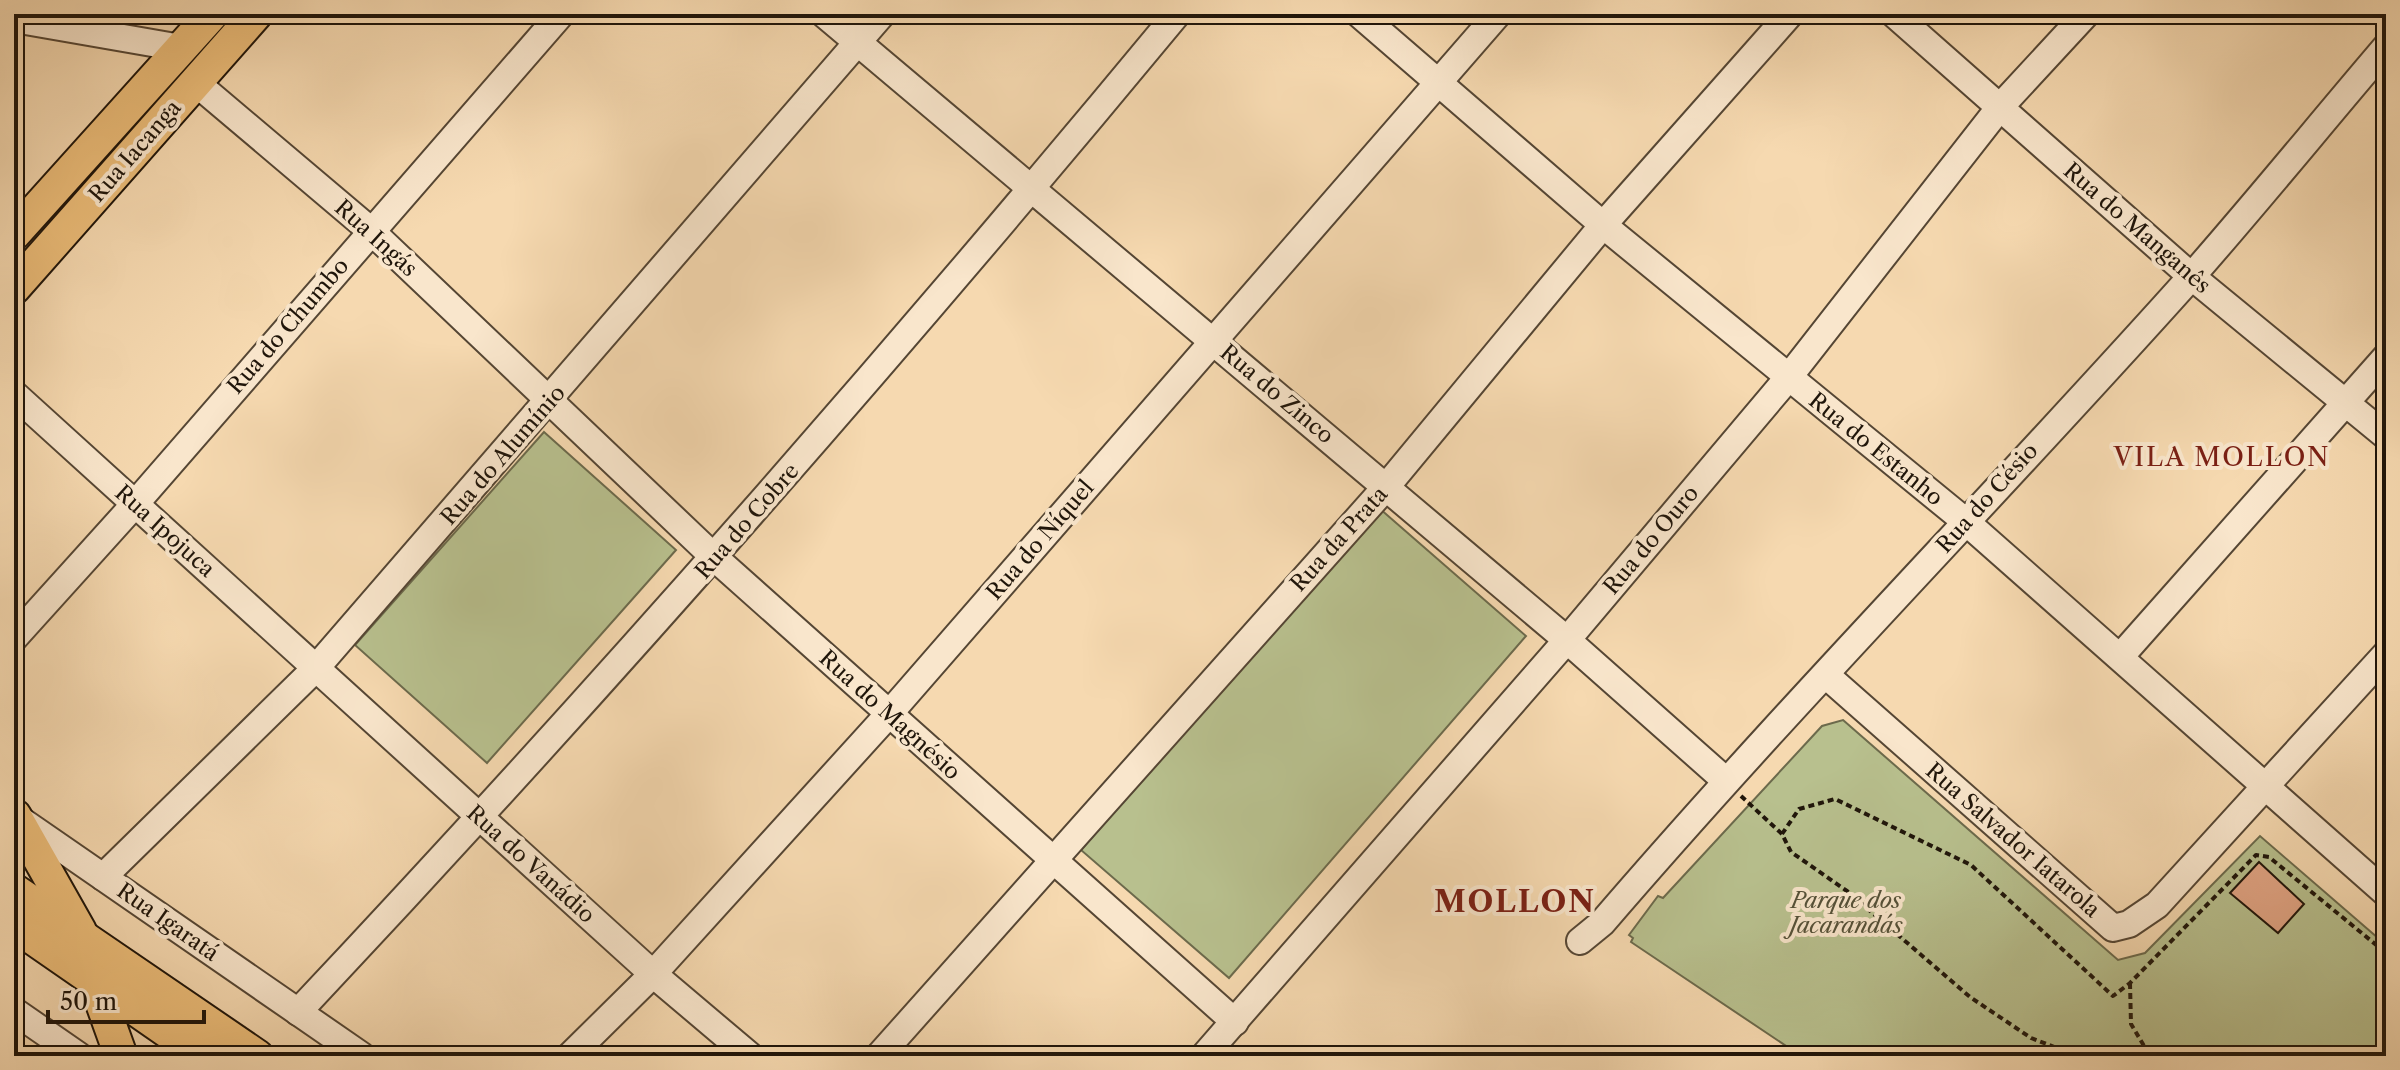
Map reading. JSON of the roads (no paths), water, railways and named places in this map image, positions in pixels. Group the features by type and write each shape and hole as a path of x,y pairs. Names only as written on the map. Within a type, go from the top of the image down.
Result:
{"main road":[{"path":"211,14 246,25"},
{"name":"Rua Iacanga","path":"14,234 211,14"},
{"name":"Rua Iacanga","path":"17,279 246,25"},
{"path":"176,54 195,82"},
{"path":"14,816 83,938"},
{"path":"14,890 257,1056"},
{"path":"14,925 203,1056"},
{"path":"94,981 121,1056"}],"street":[{"name":"Rua do Chumbo","path":"14,638 135,504 370,230 561,14"},
{"name":"Rua do Zinco","path":"824,14 1567,640 1725,780"},
{"name":"Rua do Alumínio","path":"103,877 316,668 882,14"},
{"name":"Rua do Cobre","path":"298,1012 480,819 715,558 1033,188 1177,14"},
{"name":"Rua do Estanho","path":"1359,14 1603,225 1965,521 2386,893"},
{"name":"Rua do Níquel","path":"570,1056 653,974 888,715 1498,14"},
{"name":"Rua da Prata","path":"879,1056 1386,487 1603,225 1790,14"},
{"name":"Rua do Manganês","path":"1894,14 2191,276 2386,436"},
{"name":"Rua do Ouro","path":"1204,1056 1567,640 1788,378 2000,107 2086,14"},
{"path":"14,19 176,54"},
{"name":"Rua do Césio","path":"1580,941 1602,923 1725,780 1827,676 2191,276 2386,47"},
{"name":"Rua Ingás","path":"195,82 370,230 548,403"},
{"path":"2120,657 2386,357"},
{"name":"Rua Ipojuca","path":"14,394 316,668"},
{"name":"Rua do Magnésio","path":"548,403 888,715 1055,859 1235,1022"},
{"path":"2267,788 2386,654"},
{"name":"Rua do Vanádio","path":"316,668 653,974 750,1056"},
{"name":"Rua Salvador Iatarola","path":"1827,676 2113,928 2129,924 2157,905 2267,788"},
{"name":"Rua Igaratá","path":"14,816 362,1056"},
{"path":"14,1011 79,1056"}],"district":[{"name":"VILA MOLLON","path":"2222,457"},
{"name":"MOLLON","path":"1515,901"}],"park label":[{"name":"Parque dos Jacarandás","path":"1846,912"}]}
